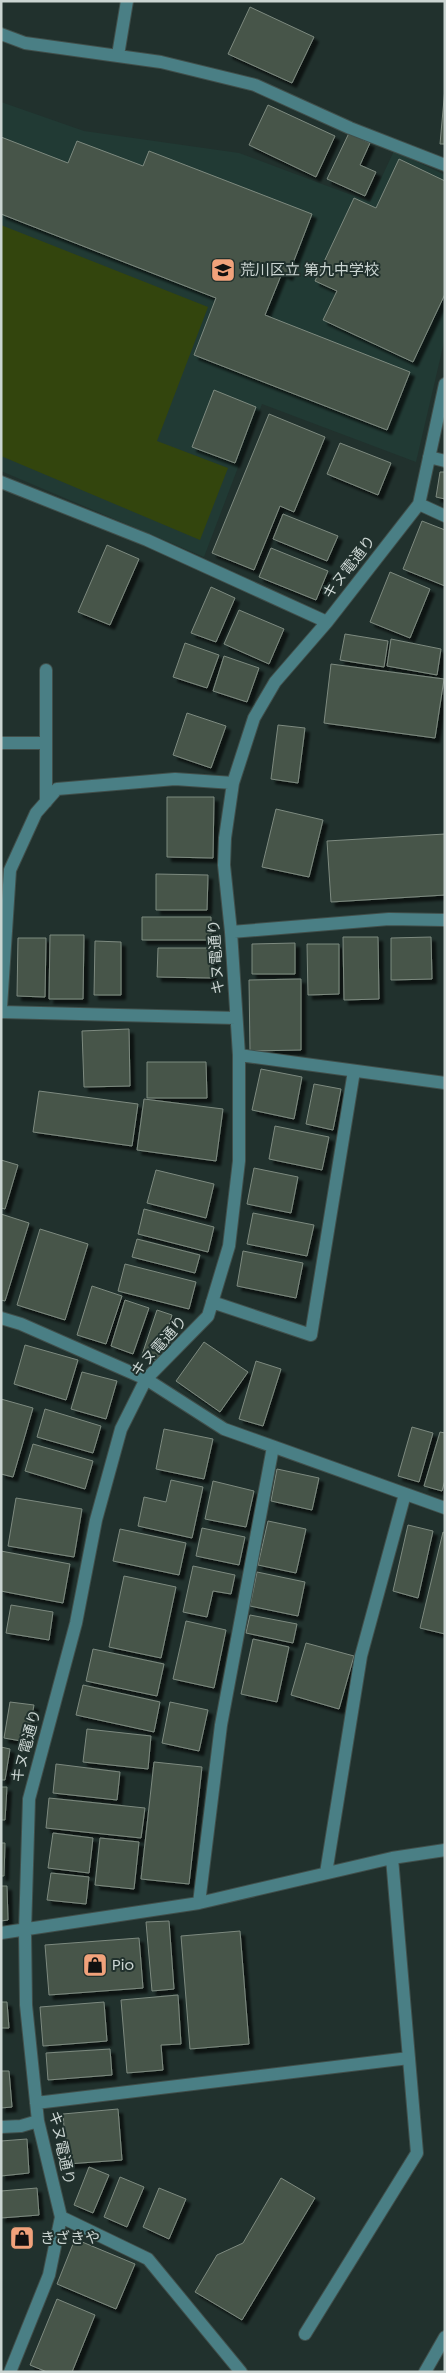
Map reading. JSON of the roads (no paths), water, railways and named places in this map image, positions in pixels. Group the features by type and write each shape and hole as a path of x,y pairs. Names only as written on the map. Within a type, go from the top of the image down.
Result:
{"street":[{"path":"118,55 127,1"},
{"path":"1,34 25,43 161,62 255,85 350,128 445,165"},
{"name":"キヌ電通り","path":"10,2372 49,2275 61,2216 38,2121 26,2005 25,1931 28,1799 76,1623 96,1520 120,1428 146,1379 208,1316 229,1246 239,1161 239,1055 231,932 224,865 225,838 233,783 254,718 275,682 326,622 419,504 445,384"},
{"path":"429,457 445,461"},
{"path":"1,482 147,540 326,622"},
{"path":"419,504 445,516"},
{"path":"46,670 46,802"},
{"path":"1,743 46,743"},
{"path":"1,1006 4,925 10,870 36,813 57,789 175,779 233,783"},
{"path":"231,932 389,919 445,920"},
{"path":"1,1012 236,1018"},
{"path":"239,1055 445,1083"},
{"path":"212,1302 311,1335 354,1071"},
{"path":"1,1318 21,1324 146,1379 224,1429 445,1508"},
{"path":"199,1903 221,1725 273,1447"},
{"path":"326,1873 361,1656 405,1494"},
{"path":"1,1934 199,1903 392,1858 445,1850"},
{"path":"305,2334 417,2153 392,1858"},
{"path":"36,2103 409,2058"},
{"path":"1,2127 21,2126 38,2121"},
{"path":"61,2216 148,2259 241,2372"},
{"path":"425,2372 445,2337"}],"place":[{"name":"荒川区立 第九中学校","path":"223,270"},
{"name":"Pio","path":"95,1965"},
{"name":"きざきや","path":"22,2238"}]}
